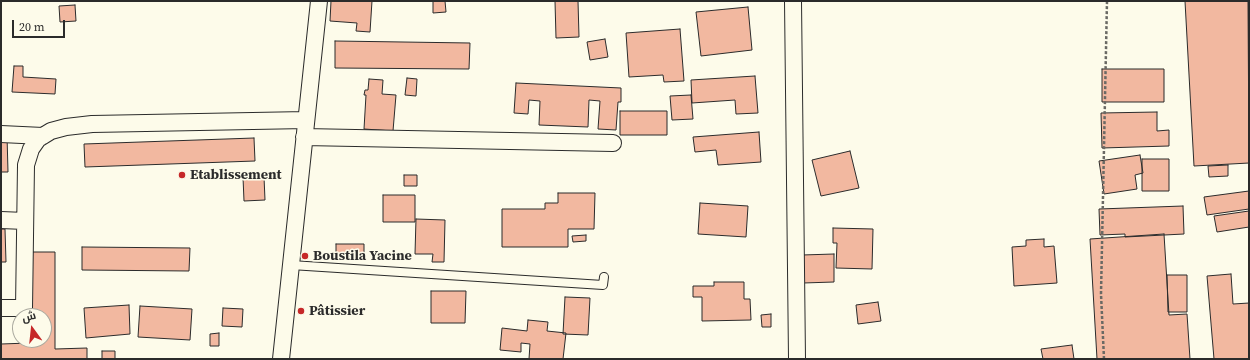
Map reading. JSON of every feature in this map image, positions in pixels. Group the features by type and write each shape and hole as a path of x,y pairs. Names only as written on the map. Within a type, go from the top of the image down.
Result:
{"street":[{"path":"280,359 319,1"},
{"path":"793,1 797,359"},
{"path":"1,308 24,308 26,165 31,149 38,139 66,127 92,124 306,120"},
{"path":"1,134 43,136"},
{"path":"304,137 613,143"},
{"path":"1,220 25,221"}],"lane":[{"path":"290,265 603,285 604,277"}],"path":[{"path":"1104,359 1101,294 1105,38 1107,1"}],"building":[{"path":"331,1 372,1 370,32 356,31 357,23 330,21"},
{"path":"433,1 445,1 446,12 433,13"},
{"path":"555,1 578,1 579,37 556,38"},
{"path":"1185,1 1248,1 1249,163 1194,166"},
{"path":"75,5 76,21 60,22 59,6"},
{"path":"748,7 752,50 701,56 696,12"},
{"path":"680,29 684,81 664,82 663,75 629,77 626,33"},
{"path":"605,39 608,57 590,60 587,42"},
{"path":"335,41 470,43 469,69 335,68"},
{"path":"14,66 23,66 23,77 56,79 55,94 12,92"},
{"path":"1102,69 1164,69 1164,102 1102,102"},
{"path":"755,76 758,113 736,114 735,100 692,103 691,80"},
{"path":"407,78 417,79 416,96 405,95"},
{"path":"369,79 383,80 382,94 396,95 393,131 364,129 366,95 364,95 365,90 368,90"},
{"path":"516,83 621,88 621,102 618,102 616,130 598,129 600,101 589,100 588,127 539,125 540,101 529,100 528,114 514,113"},
{"path":"691,95 693,119 672,120 670,96"},
{"path":"620,111 667,111 667,135 620,135"},
{"path":"1157,112 1157,131 1169,130 1169,146 1102,148 1101,113"},
{"path":"759,132 761,162 718,165 716,150 695,152 693,137"},
{"path":"1,135 7,135 8,172 1,172"},
{"path":"254,138 255,161 85,167 84,144"},
{"path":"850,151 859,188 821,196 812,160"},
{"path":"1140,155 1143,173 1135,175 1137,189 1104,194 1099,161"},
{"path":"1142,159 1169,159 1169,191 1142,191"},
{"path":"1228,165 1228,176 1209,177 1208,166"},
{"path":"404,175 417,175 417,186 404,186"},
{"path":"243,177 264,177 265,200 244,201"},
{"path":"1249,191 1249,209 1207,215 1204,197"},
{"path":"558,193 595,193 594,229 568,229 568,247 502,247 502,209 545,209 545,203 558,203"},
{"path":"383,195 415,195 415,222 383,222"},
{"path":"700,203 748,206 746,237 698,234"},
{"path":"1183,206 1184,234 1125,237 1125,234 1100,235 1099,209"},
{"path":"1249,211 1249,227 1217,232 1214,216"},
{"path":"416,219 445,220 444,262 432,262 433,254 415,254"},
{"path":"833,228 873,229 872,269 836,268 837,243 833,243"},
{"path":"1,229 5,229 6,262 1,262"},
{"path":"1164,234 1169,315 1187,314 1190,359 1097,359 1090,239"},
{"path":"586,235 586,241 573,242 572,236"},
{"path":"1044,239 1044,247 1054,246 1057,283 1014,286 1012,247 1026,246 1026,240"},
{"path":"336,244 364,244 364,256 336,256"},
{"path":"82,247 190,248 189,271 82,270"},
{"path":"28,252 55,252 55,349 87,348 87,359 1,359 1,344 12,344 12,348 52,348 52,308 28,308"},
{"path":"834,254 834,282 803,283 802,255"},
{"path":"1231,274 1233,304 1249,303 1249,359 1214,359 1207,276"},
{"path":"1167,275 1187,275 1187,312 1168,312"},
{"path":"714,282 744,282 744,299 750,299 751,320 702,321 702,297 693,297 693,286 714,286"},
{"path":"431,291 466,291 465,323 431,323"},
{"path":"565,297 590,298 588,335 563,334"},
{"path":"878,302 881,321 858,324 856,305"},
{"path":"129,305 130,334 86,338 84,308"},
{"path":"140,306 192,309 190,340 138,337"},
{"path":"223,308 243,309 242,327 222,326"},
{"path":"771,314 771,327 762,327 761,315"},
{"path":"528,320 548,322 547,331 566,333 563,359 529,359 530,344 521,343 521,352 500,350 502,328 527,331"},
{"path":"219,333 219,346 210,346 210,334"},
{"path":"1072,345 1074,359 1043,359 1041,349"},
{"path":"102,351 115,351 115,359 102,359"}],"place":[{"name":"Etablissement","path":"182,175"},
{"name":"Boustila Yacine","path":"305,256"},
{"name":"Pâtissier","path":"301,311"}]}
